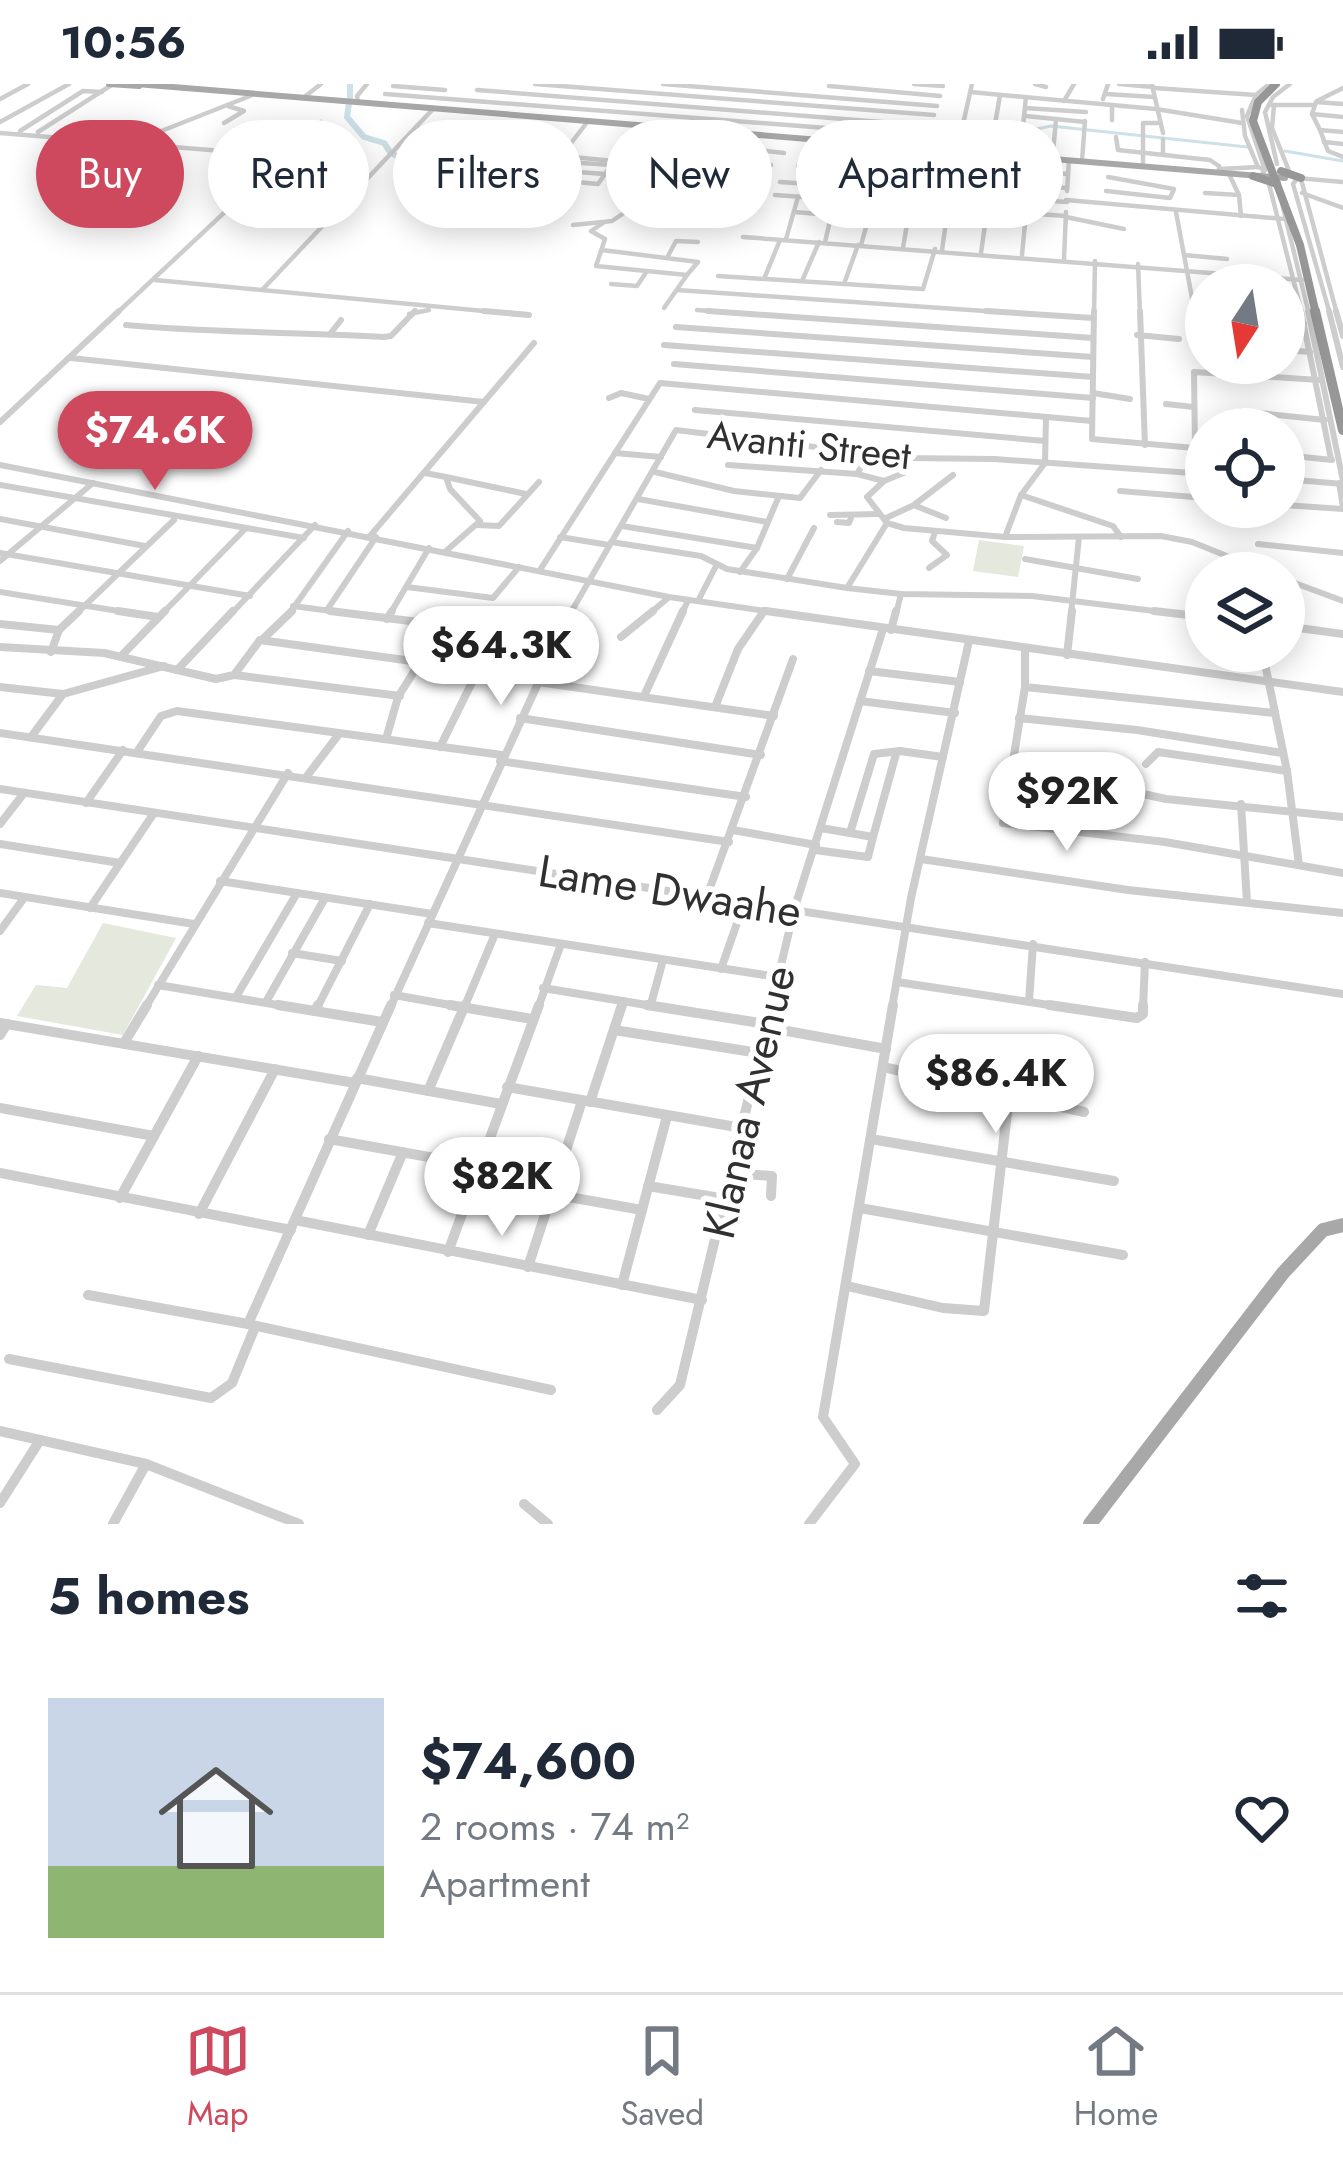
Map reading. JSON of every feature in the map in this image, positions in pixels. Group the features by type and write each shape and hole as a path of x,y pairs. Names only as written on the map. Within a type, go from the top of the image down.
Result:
{"highway":[{"path":"1274,88 1263,103 1260,130 1303,222 1336,426"},
{"path":"1274,88 1254,110 1255,136 1281,178 1343,397"}],"main road":[{"path":"111,84 570,120"},
{"path":"136,84 153,86"},
{"path":"582,121 606,123"},
{"path":"1063,158 1281,178"},
{"path":"1090,1524 1283,1273 1323,1230 1343,1225"}],"street":[{"path":"0,99 28,84"},
{"path":"0,120 66,84"},
{"path":"58,120 111,84"},
{"path":"303,98 321,84"},
{"path":"358,103 357,96 367,84"},
{"path":"438,98 451,84"},
{"path":"523,104 535,84 934,115"},
{"path":"663,84 937,106"},
{"path":"914,84 943,85 933,120"},
{"path":"963,120 972,84"},
{"path":"1035,84 1046,87"},
{"path":"1064,100 1074,84"},
{"path":"1108,84 1104,96 1154,97"},
{"path":"1119,84 1212,91 1274,88 1272,128 1283,219 1295,264"},
{"path":"1212,91 1218,84"},
{"path":"374,104 394,85 445,90"},
{"path":"672,120 693,85"},
{"path":"821,97 830,85 940,96"},
{"path":"570,120 597,86"},
{"path":"1153,86 1163,154"},
{"path":"458,111 479,87 862,120"},
{"path":"1343,88 1314,104 1312,114 1328,151 1343,158"},
{"path":"0,89 17,90"},
{"path":"39,120 85,91 102,92"},
{"path":"970,92 1112,105 1168,117"},
{"path":"184,122 255,94"},
{"path":"386,94 796,125"},
{"path":"996,120 1000,95"},
{"path":"1025,120 1026,98"},
{"path":"838,118 847,99"},
{"path":"772,130 781,101"},
{"path":"1082,161 1088,103"},
{"path":"1262,116 1271,105 1343,104"},
{"path":"1112,105 1112,120"},
{"path":"228,106 244,110 229,120"},
{"path":"1025,108 1086,112"},
{"path":"369,178 434,109"},
{"path":"1242,110 1242,123 1281,178 1322,263"},
{"path":"1143,166 1143,123 1157,116 1205,114 1242,123"},
{"path":"1312,114 1343,117"},
{"path":"1026,116 1041,120"},
{"path":"1215,125 1227,121"},
{"path":"20,131 36,122"},
{"path":"582,131 588,122"},
{"path":"1063,124 1085,126"},
{"path":"1320,130 1343,132"},
{"path":"0,133 36,136"},
{"path":"1116,137 1118,150 1214,161"},
{"path":"1324,142 1343,144"},
{"path":"1218,149 1214,161 1239,195 1240,216"},
{"path":"774,152 784,153"},
{"path":"582,159 614,160 598,184 582,183"},
{"path":"1064,259 1069,160"},
{"path":"1104,205 1109,164"},
{"path":"582,172 605,174"},
{"path":"1063,173 1067,173"},
{"path":"1106,191 1166,198 1174,193 1171,186 1108,177"},
{"path":"1281,178 1341,182"},
{"path":"1281,178 1343,208"},
{"path":"1281,178 1283,219 1297,245 1294,264"},
{"path":"780,182 1066,201 1154,214 1283,219"},
{"path":"1063,188 1067,188"},
{"path":"1204,194 1239,195"},
{"path":"775,195 796,197"},
{"path":"764,279 796,204"},
{"path":"1176,212 1188,264"},
{"path":"1115,239 1122,215"},
{"path":"1063,216 1116,228"},
{"path":"582,224 606,222"},
{"path":"1303,222 1327,286 1313,352 1336,426 1335,460 1343,508 1305,506"},
{"path":"603,223 590,231 605,238 596,266 687,275"},
{"path":"0,422 209,228"},
{"path":"263,290 321,228"},
{"path":"802,281 827,228"},
{"path":"844,284 865,228"},
{"path":"903,248 906,228"},
{"path":"718,276 923,289 943,228"},
{"path":"982,253 985,228"},
{"path":"1022,255 1025,228"},
{"path":"743,237 1185,269"},
{"path":"668,256 676,241 698,242"},
{"path":"602,250 698,259 664,308"},
{"path":"1184,255 1227,259"},
{"path":"1095,261 1093,440 1185,447"},
{"path":"1138,264 1137,334 1145,445"},
{"path":"1305,268 1327,273"},
{"path":"611,284 638,286 647,272"},
{"path":"153,280 529,315"},
{"path":"1327,286 1343,289"},
{"path":"677,290 1093,318"},
{"path":"126,325 209,333 257,330 391,336 411,310 449,307"},
{"path":"697,310 1093,338"},
{"path":"1319,314 1343,336"},
{"path":"1319,314 1343,367"},
{"path":"329,335 340,320"},
{"path":"676,327 1093,357"},
{"path":"1137,334 1179,339"},
{"path":"327,610 373,537 534,343"},
{"path":"664,345 1093,377"},
{"path":"1305,351 1313,352"},
{"path":"746,370 756,353"},
{"path":"69,358 484,402"},
{"path":"674,364 1130,399"},
{"path":"1305,378 1321,380"},
{"path":"540,570 662,383 1092,421"},
{"path":"1166,404 1194,407 1193,384"},
{"path":"609,398 621,393 649,399"},
{"path":"695,410 1045,441"},
{"path":"1005,537 1021,495 1045,463 1046,417"},
{"path":"1305,421 1336,426"},
{"name":"Avanti Street","path":"9,1359 211,1398 232,1383 329,1139 555,639 680,430 868,455 1185,473"},
{"path":"615,453 661,457"},
{"path":"857,474 868,455"},
{"path":"1305,457 1335,460"},
{"path":"0,465 669,597 1343,692"},
{"path":"728,465 821,470 884,481"},
{"path":"655,472 800,499 821,470"},
{"path":"905,472 884,481 867,496 883,518 904,528 933,535 1161,536 1217,552"},
{"path":"424,473 526,494"},
{"path":"830,515 883,518 914,505 953,475"},
{"path":"445,552 480,521 450,489 446,477"},
{"path":"1305,479 1340,479"},
{"path":"2,556 94,482"},
{"path":"477,526 499,526 539,482"},
{"path":"0,485 304,538"},
{"path":"1120,490 1185,496"},
{"path":"1021,495 1113,526 1121,537"},
{"path":"740,572 757,548 779,496"},
{"path":"638,500 767,522"},
{"path":"914,505 946,518"},
{"path":"51,653 59,630 175,518"},
{"path":"837,522 849,523 851,518"},
{"path":"847,588 883,518"},
{"path":"0,519 147,546"},
{"path":"176,671 315,525"},
{"path":"621,526 757,548"},
{"path":"122,655 246,528"},
{"path":"788,579 814,528"},
{"path":"234,675 260,640 278,628 348,531"},
{"path":"928,568 947,554 933,535"},
{"path":"1067,655 1079,537"},
{"path":"559,540 701,556 740,572 847,588 1075,600 1185,614"},
{"path":"1258,544 1343,553"},
{"path":"387,619 429,548"},
{"path":"2,556 250,596"},
{"path":"1025,560 1138,578"},
{"path":"698,601 716,566"},
{"path":"407,587 493,598 518,567"},
{"path":"1305,587 1343,601"},
{"path":"0,592 159,617"},
{"name":"Klanaa Avenue","path":"657,1410 680,1385 794,910 869,671 901,594"},
{"path":"621,638 669,597"},
{"path":"644,696 688,600"},
{"path":"293,606 555,639"},
{"path":"715,707 738,649 764,610"},
{"path":"0,624 59,630"},
{"path":"386,739 385,728 400,696 443,625"},
{"path":"1305,629 1343,634"},
{"path":"440,747 497,632"},
{"path":"260,640 419,662"},
{"path":"809,1524 855,1464 823,1417 905,927 969,641"},
{"path":"0,647 122,655 207,678 234,675 400,696"},
{"path":"1025,650 1005,824 1244,855 1343,873"},
{"path":"707,896 794,659"},
{"path":"0,687 63,694 165,665"},
{"path":"869,671 961,682"},
{"path":"1267,672 1288,771 1299,865"},
{"path":"538,682 774,716"},
{"path":"1024,687 1275,713"},
{"path":"31,736 63,694"},
{"path":"860,700 955,713"},
{"path":"136,752 161,716 177,711 440,747 746,797"},
{"path":"520,718 761,755"},
{"path":"1019,718 1169,734 1282,753"},
{"path":"0,733 729,842"},
{"path":"308,776 339,733"},
{"path":"86,802 123,750"},
{"path":"1146,764 1159,752 1288,771"},
{"path":"733,830 868,857 896,754"},
{"path":"850,833 872,756 943,757"},
{"path":"1011,765 1166,799 1343,817"},
{"path":"124,1043 288,773"},
{"name":"Lame Dwaahe","path":"0,789 1342,994"},
{"path":"0,824 24,793"},
{"path":"1241,804 1246,902"},
{"path":"90,908 154,813"},
{"path":"821,828 873,836"},
{"path":"0,844 120,863"},
{"path":"921,860 1343,913"},
{"path":"220,881 370,904 495,934 778,977"},
{"path":"0,893 194,924"},
{"path":"236,997 296,893"},
{"path":"0,931 24,897"},
{"path":"266,1003 325,898"},
{"path":"721,969 744,903"},
{"path":"315,1011 370,904"},
{"path":"428,1091 495,934"},
{"path":"448,1252 561,944"},
{"path":"1029,1001 1033,944"},
{"path":"292,953 342,961"},
{"path":"651,1004 664,959"},
{"path":"898,982 1137,1018 1143,1014 1145,962"},
{"path":"158,985 382,1022"},
{"path":"544,988 886,1049"},
{"path":"394,994 532,1019"},
{"path":"528,1268 624,1000"},
{"path":"0,1035 4,1023 501,1104"},
{"path":"614,1030 759,1054"},
{"path":"120,1198 198,1056"},
{"path":"883,1067 1084,1112"},
{"path":"200,1214 275,1069"},
{"path":"507,1087 742,1128"},
{"path":"847,1286 943,1308 984,1311 1009,1096"},
{"path":"0,1108 154,1136"},
{"path":"622,1285 667,1116"},
{"path":"329,1139 559,1171"},
{"path":"871,1139 1114,1181"},
{"path":"368,1235 403,1152"},
{"path":"0,1173 200,1214 368,1235 702,1300"},
{"path":"732,1173 772,1176 771,1196"},
{"path":"648,1186 725,1199"},
{"path":"552,1194 642,1210"},
{"path":"860,1208 1124,1256"},
{"path":"88,1295 551,1390"},
{"path":"0,1431 146,1464 299,1524"},
{"path":"0,1503 40,1440"},
{"path":"113,1524 146,1464"},
{"path":"524,1504 548,1524"}],"shaded area":[{"path":"979,540 1024,546 1018,577 973,571"},
{"path":"103,923 176,938 123,1035 17,1016 36,985 67,988"}],"waterway":[{"path":"350,84 350,101"},
{"path":"349,103 347,117 364,137 384,143 390,152"},
{"path":"1063,127 1247,147"},
{"path":"1285,151 1343,161"}]}
